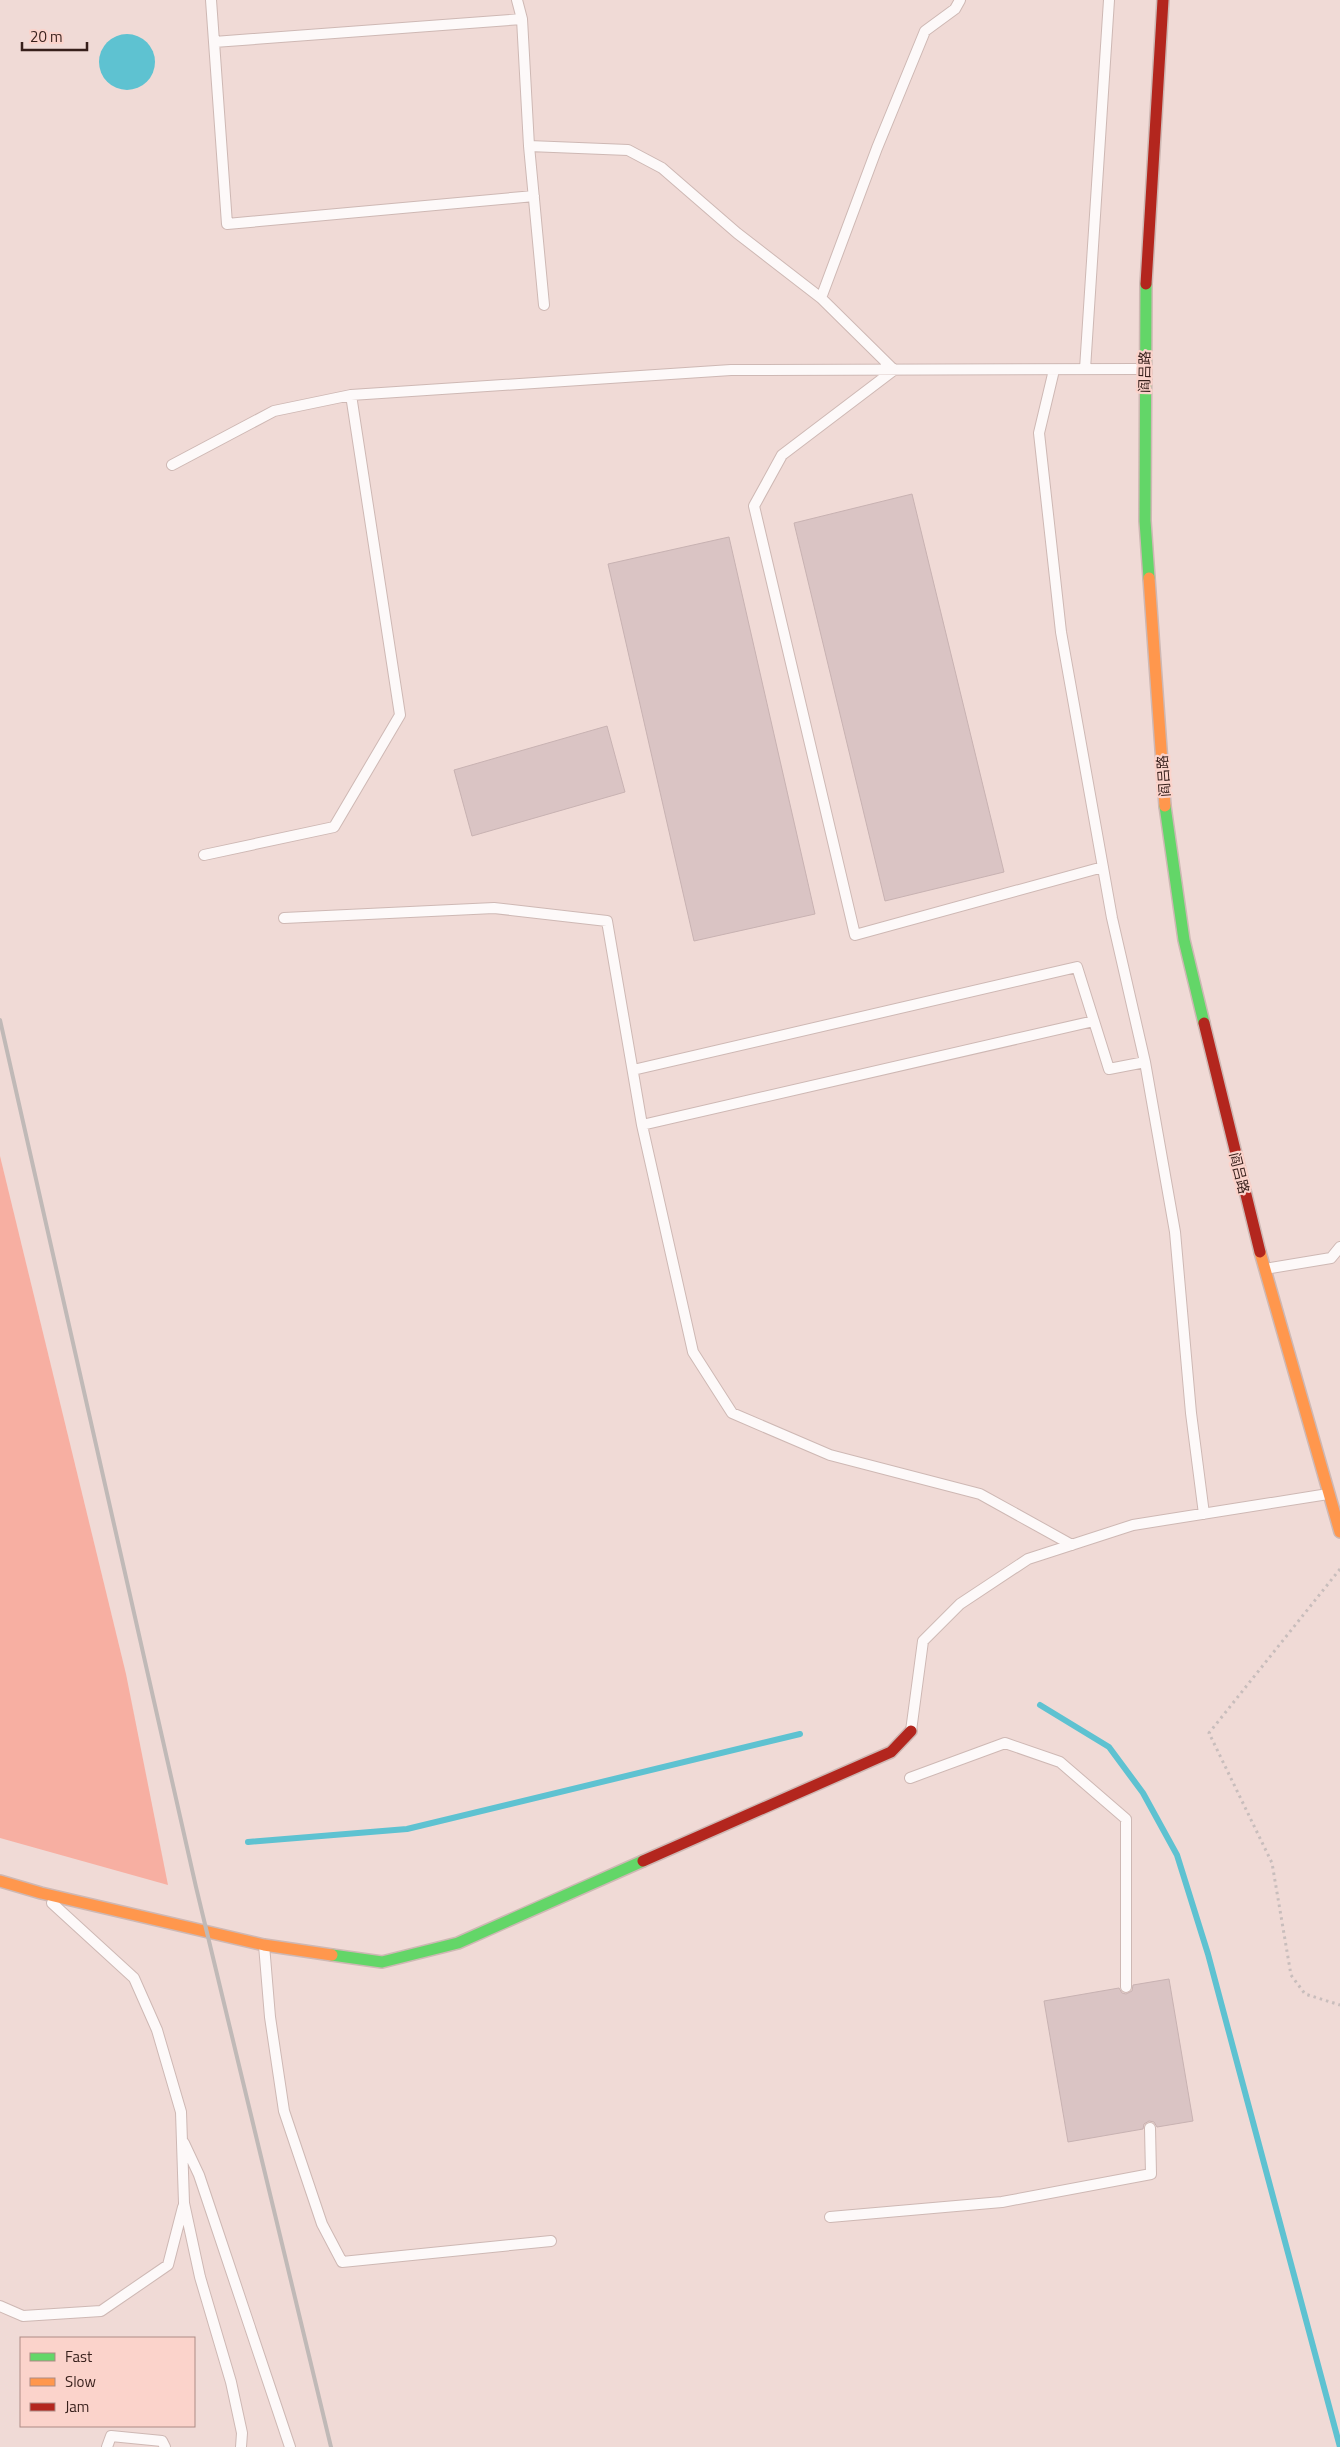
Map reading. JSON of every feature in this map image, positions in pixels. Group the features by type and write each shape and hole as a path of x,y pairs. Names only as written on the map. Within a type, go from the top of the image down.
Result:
{"street":[{"name":"阎吕路","path":"1163,0 1146,271 1144,369 1145,522 1164,800 1184,940 1264,1269 1340,1532"},
{"path":"0,1881 41,1893 264,1945 382,1962 458,1943 891,1752 911,1730"}],"lane":[{"path":"211,0 227,224 534,196"},
{"path":"517,0 522,19 530,146 544,305"},
{"path":"821,298 877,148 925,31 955,9 960,0"},
{"path":"1085,369 1109,0"},
{"path":"214,42 522,19"},
{"path":"530,146 628,150 662,168 737,233 821,298 894,370"},
{"path":"172,465 274,411 351,396 730,370 1144,369"},
{"path":"894,370 782,455 754,506 855,935 1103,868"},
{"path":"1054,370 1039,433 1061,632 1112,918 1145,1062 1175,1232 1191,1413 1204,1514"},
{"path":"204,855 334,826 400,715 351,396"},
{"path":"284,918 494,908 607,920 642,1125 693,1352 732,1412 830,1455 980,1494 1072,1545"},
{"path":"633,1070 1077,967 1109,1069 1145,1062"},
{"path":"642,1125 1094,1021"},
{"path":"1264,1269 1331,1258 1340,1247"},
{"path":"911,1730 923,1641 960,1604 1028,1559 1133,1525 1329,1494"},
{"path":"910,1778 1005,1743 1060,1762 1126,1818 1126,1986"},
{"path":"41,1893 134,1978 157,2030 182,2112 184,2203 200,2277 231,2382 242,2433 241,2447"},
{"path":"264,1945 270,2018 284,2111 322,2224 342,2262 551,2241"},
{"path":"830,2217 1002,2202 1151,2174 1150,2128"},
{"path":"182,2140 199,2175 290,2447"},
{"path":"0,2306 23,2316 101,2311 168,2265 184,2203"},
{"path":"107,2447 111,2436 162,2441 165,2447"}],"path":[{"path":"1340,1570 1209,1733 1272,1863 1291,1974 1305,1994 1340,2005"}],"shaded area":[{"path":"0,1156 126,1674 168,1885 0,1838"}],"water":[{"path":"122,34 132,34 147,42 153,51 155,62 153,73 147,82 132,90 122,90 111,85 104,78 99,67 99,57 104,46 111,39"}],"building":[{"path":"912,494 1004,872 885,901 794,523"},
{"path":"729,537 815,914 694,941 608,564"},
{"path":"607,726 625,792 472,836 454,770"},
{"path":"1169,1979 1193,2121 1157,2127 1154,2122 1149,2121 1144,2124 1143,2129 1068,2142 1044,2001 1119,1988 1122,1993 1126,1994 1132,1991 1133,1985"}],"waterway":[{"path":"1040,1705 1109,1747 1143,1793 1177,1855 1208,1954 1340,2447"},
{"path":"248,1842 407,1829 800,1734"}],"railway":[{"path":"0,1020 196,1887 331,2447"}],"traffic: fast":[{"path":"1146,284 1145,521 1149,578"},
{"path":"1165,806 1184,940 1204,1023"},
{"path":"332,1955 382,1962 458,1943 643,1861"}],"traffic: slow":[{"path":"1149,578 1165,806"},
{"path":"1260,1252 1340,1532"},
{"path":"0,1881 41,1893 264,1945 332,1955"}],"traffic: jam":[{"path":"1146,284 1163,0"},
{"path":"1204,1023 1260,1252"},
{"path":"643,1861 891,1752 911,1731"}]}
